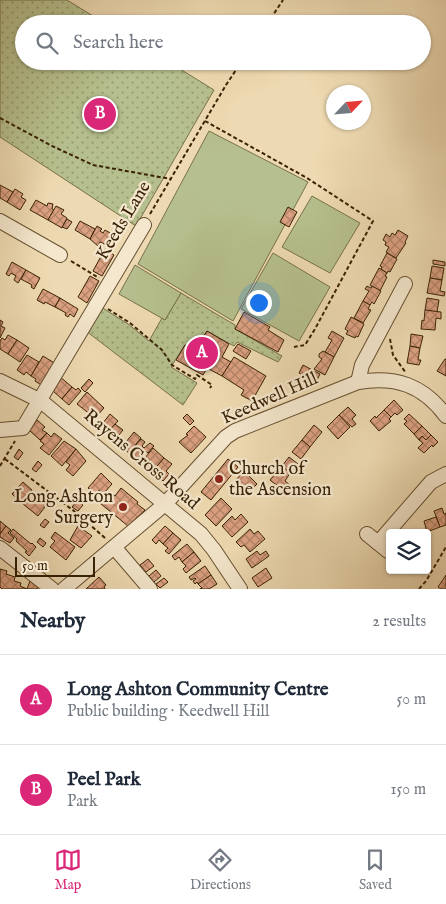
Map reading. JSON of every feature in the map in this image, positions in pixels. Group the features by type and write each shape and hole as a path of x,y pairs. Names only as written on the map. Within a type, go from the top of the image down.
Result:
{"street":[{"path":"0,222 60,255"},
{"name":"Keeds Lane","path":"23,428 144,225"},
{"path":"358,382 362,364 405,284"},
{"name":"Keedwell Hill","path":"64,589 165,504 226,437 235,431 358,382 375,379 390,380 417,389 437,404 446,416"},
{"name":"Rayens Cross Road","path":"0,381 40,401 201,534 240,589"},
{"path":"0,430 23,428"},
{"path":"378,543 431,482 446,474"},
{"path":"114,547 150,589"},
{"path":"0,548 49,588"}],"path":[{"path":"273,15 283,0"},
{"name":"Keeds Lane","path":"144,225 236,70"},
{"path":"0,118 52,146 94,165 171,179"},
{"path":"205,121 307,178 373,221 305,345 294,347"},
{"path":"60,255 109,283"},
{"path":"98,303 130,323 162,350 172,365 195,379 197,376 212,385 210,388"},
{"path":"387,317 393,355 417,389"},
{"path":"0,466 23,428"},
{"path":"5,458 95,528 114,547"},
{"path":"420,589 446,547"}],"green space":[{"path":"0,0 67,0 91,15 15,15 15,70 182,70 214,90 136,226 0,137"},
{"path":"209,131 308,182 233,321 138,264"},
{"path":"312,196 360,223 330,273 282,247"},
{"path":"273,253 330,287 299,341 241,309"},
{"path":"135,265 181,293 165,320 119,294"},
{"path":"181,293 235,325 235,329 282,356 278,362 237,342 234,346 207,331 195,350 185,345 171,367 197,383 183,405 86,331 98,305 128,324 149,341 162,318 165,320"}],"building":[{"path":"0,185 13,192 7,202 0,198"},
{"path":"15,189 23,194 21,197 26,200 20,210 7,202"},
{"path":"36,200 47,206 48,203 53,204 52,209 54,210 48,220 30,210"},
{"path":"56,206 64,210 61,214 67,218 62,228 48,220"},
{"path":"288,207 297,212 289,227 280,222"},
{"path":"67,219 72,222 67,229 62,227"},
{"path":"80,221 95,229 90,239 75,230"},
{"path":"97,226 102,229 100,231 103,233 105,230 112,234 106,245 100,242 98,246 90,239"},
{"path":"398,230 408,236 406,243 396,258 386,252 389,247 385,245 386,242 383,240 386,234 390,237 392,233 395,235"},
{"path":"105,249 114,255 102,276 93,271"},
{"path":"387,253 397,259 390,272 388,271 387,273 380,266"},
{"path":"433,260 445,262 445,266 433,264"},
{"path":"12,262 26,270 18,283 14,280 16,276 11,273 9,276 6,274"},
{"path":"432,266 444,268 442,280 430,278"},
{"path":"379,268 387,273 380,291 370,285"},
{"path":"26,270 40,278 34,289 31,287 32,285 21,279"},
{"path":"90,276 99,281 87,303 78,297"},
{"path":"430,278 442,280 440,291 445,292 444,296 427,293"},
{"path":"367,286 371,288 372,286 381,291 374,304 372,302 370,305 363,301 369,291 365,289"},
{"path":"43,289 60,298 55,307 37,300"},
{"path":"60,298 78,309 74,317 70,314 68,317 65,315 66,313 55,307"},
{"path":"427,298 439,300 437,312 425,310"},
{"path":"363,301 370,305 368,309 371,310 363,323 354,318"},
{"path":"425,310 441,312 441,319 436,318 435,330 421,329"},
{"path":"244,312 270,327 268,330 284,340 278,352 235,329"},
{"path":"351,317 364,324 358,337 356,336 355,338 346,334 348,331 345,329"},
{"path":"0,320 3,322 1,326 5,328 0,338"},
{"path":"207,331 229,344 222,357 231,362 222,376 207,368 203,375 176,360 185,345 195,350"},
{"path":"332,331 344,338 334,357 325,352 332,340 328,338"},
{"path":"411,334 423,336 420,348 410,346"},
{"path":"8,335 17,340 8,354 0,349 0,341 2,338 5,340"},
{"path":"17,340 29,348 20,362 8,354"},
{"path":"238,344 251,351 246,359 233,351"},
{"path":"410,346 420,348 418,360 421,360 419,365 407,363"},
{"path":"323,351 334,357 325,375 314,369 322,359 319,357 319,354"},
{"path":"27,355 39,362 31,376 26,372 24,375 17,370"},
{"path":"43,356 56,364 43,386 31,376"},
{"path":"234,357 266,376 252,401 241,395 244,390 222,376"},
{"path":"446,359 446,376 437,371"},
{"path":"303,365 320,374 316,382 299,373"},
{"path":"59,376 72,387 62,399 52,388"},
{"path":"89,379 93,383 85,392 81,388"},
{"path":"72,387 76,390 78,388 81,391 69,405 62,399"},
{"path":"87,392 104,408 95,418 77,404"},
{"path":"394,400 403,410 391,417 384,410"},
{"path":"348,407 356,415 352,419 356,424 352,427 339,415"},
{"path":"384,410 391,417 389,419 391,421 379,431 370,421"},
{"path":"110,414 118,421 106,434 99,428"},
{"path":"187,414 194,421 190,425 183,418"},
{"path":"409,414 422,426 414,434 404,424 407,421 404,419"},
{"path":"339,415 350,427 338,439 327,427"},
{"path":"37,420 45,427 42,430 47,433 40,440 29,430"},
{"path":"115,424 123,430 114,441 106,434"},
{"path":"314,425 322,432 310,447 302,440"},
{"path":"194,426 206,437 191,453 179,442 188,435 186,434"},
{"path":"422,426 431,435 426,440 422,436 419,440 414,434"},
{"path":"134,432 141,438 129,453 122,447"},
{"path":"47,433 51,437 54,433 62,439 49,455 40,448 44,444 40,441"},
{"path":"431,435 438,442 424,453 418,448 423,443 419,440 422,436 426,440"},
{"path":"141,439 145,442 142,446 144,448 150,443 154,446 148,453 144,450 137,459 129,453"},
{"path":"302,440 310,447 301,459 292,452"},
{"path":"64,441 76,449 62,466 51,456"},
{"path":"153,448 164,458 152,472 141,463"},
{"path":"19,449 23,453 18,460 14,457"},
{"path":"76,449 86,461 73,476 66,470 70,465 66,462"},
{"path":"289,457 298,464 290,473 282,466"},
{"path":"164,458 172,464 166,471 169,474 163,481 152,472"},
{"name":"Church of the Ascension","path":"228,459 238,467 211,500 201,492"},
{"path":"38,461 42,465 36,472 32,469"},
{"path":"282,466 290,473 285,481 290,485 284,491 270,480"},
{"path":"244,471 257,484 248,493 235,481"},
{"path":"101,473 112,484 103,494 99,490 95,494 88,488"},
{"path":"23,482 32,490 22,503 12,494"},
{"name":"Long Ashton Surgery","path":"121,488 145,510 128,526 101,504 110,492 115,496"},
{"path":"38,494 48,503 38,516 23,504 26,501 30,504"},
{"path":"221,498 232,509 216,526 205,515"},
{"path":"77,501 83,505 78,511 72,507"},
{"path":"442,508 444,514 446,513 446,525 440,527 434,511"},
{"path":"59,514 63,517 58,523 54,519"},
{"path":"241,514 248,522 232,537 222,526 232,516 235,520"},
{"path":"436,517 440,527 431,530 426,529 424,521"},
{"path":"45,519 49,522 44,528 40,525"},
{"path":"0,521 6,526 0,534"},
{"path":"6,526 11,530 8,533 14,538 10,543 0,537"},
{"path":"78,526 92,536 81,548 70,540"},
{"path":"165,526 173,533 163,544 159,540 156,544 152,540"},
{"path":"13,529 36,547 29,556 25,552 27,551 10,533"},
{"path":"250,529 254,534 258,531 265,539 250,552 244,545 241,547 236,542"},
{"path":"55,532 75,547 66,560 50,547 55,541 51,538"},
{"path":"173,533 181,540 169,554 165,551 168,548 163,544"},
{"path":"40,538 46,543 43,547 37,542"},
{"path":"187,544 194,552 182,562 179,557 175,560 172,556"},
{"path":"257,551 260,555 266,551 269,556 252,568 246,559"},
{"path":"194,552 201,561 186,573 183,569 186,566 182,562"},
{"path":"148,559 154,566 146,572 140,565"},
{"path":"205,566 211,575 195,584 193,581 196,579 191,580 189,577"},
{"path":"266,568 272,578 258,587 252,578"},
{"path":"0,569 7,571 6,574 15,577 14,581 21,583 20,586 27,589 2,589 0,587"},
{"path":"156,570 161,576 154,582 149,576"},
{"path":"211,575 217,584 209,589 200,589 202,588 198,584"},
{"path":"446,575 446,589 441,589 438,587"},
{"path":"99,577 106,585 105,589 86,589"},
{"path":"164,578 168,582 160,588 156,584"},
{"path":"30,581 38,587 37,589 27,589"}],"place":[{"name":"Peel Park","path":"100,114"},
{"name":"Long Ashton Community Centre","path":"202,353"},
{"name":"Church of the Ascension","path":"219,479"},
{"name":"Long Ashton Surgery","path":"123,507"}]}
